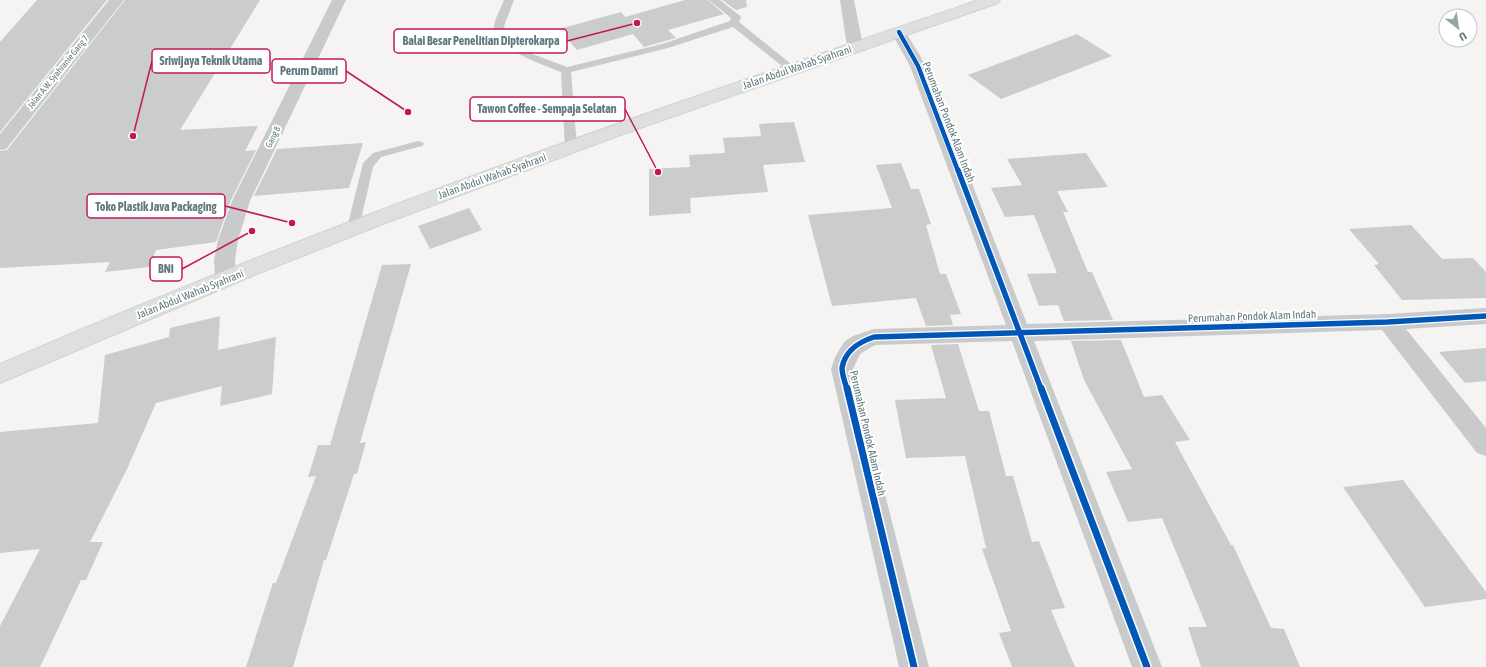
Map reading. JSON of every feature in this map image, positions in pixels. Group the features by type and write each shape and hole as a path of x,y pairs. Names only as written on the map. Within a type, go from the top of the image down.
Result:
{"highway":[{"name":"Jalan Abdul Wahab Syahrani","path":"0,374 78,340 353,228 571,146 791,68 993,0"}],"street":[{"name":"Jalan A.W. Syahranie Gang 7","path":"0,145 117,0"},
{"name":"Gang 8","path":"225,280 223,265 226,244 240,205 339,0"},
{"path":"847,0 855,46"},
{"name":"Perumahan Pondok Alam Indah","path":"899,32 918,66 1147,667"},
{"name":"Perumahan Pondok Alam Indah","path":"914,667 842,369 847,353 858,342 874,338 1388,322 1486,316"},
{"path":"1388,322 1486,446"}],"lane":[{"path":"509,0 499,26 501,36 526,55 566,70 665,46 734,23"},
{"path":"714,0 736,17 734,23"},
{"path":"734,23 791,68"},
{"path":"566,70 571,146"},
{"path":"353,228 367,166 377,155 418,144"}],"building":[{"path":"37,0 107,0 0,132 0,42"},
{"path":"125,0 260,0 180,130 258,126 245,151 256,150 231,200 216,242 156,250 149,267 105,272 110,262 0,268 0,151 7,150"},
{"path":"685,0 708,0 724,14 668,30 676,38 644,47 633,34 577,50 559,29 621,12 625,17"},
{"path":"722,0 746,0 747,7 736,10"},
{"path":"1077,34 1112,56 1001,99 968,75"},
{"path":"794,122 805,162 763,165 768,192 690,198 691,213 649,216 649,169 690,167 689,155 725,153 723,138 761,136 759,124"},
{"path":"363,143 349,188 254,196 277,149"},
{"path":"1086,153 1108,187 1057,191 1068,212 1063,212 1088,272 1092,272 1113,320 1064,321 1058,305 1039,306 1027,274 1057,273 1034,215 1005,217 991,188 1022,185 1007,159"},
{"path":"901,163 911,189 919,189 931,224 926,225 940,274 946,274 961,314 950,315 953,325 926,326 916,298 832,306 808,215 892,208 876,165"},
{"path":"469,208 482,230 430,249 418,226"},
{"path":"1411,225 1442,259 1473,258 1486,272 1486,298 1402,300 1374,265 1379,264 1349,229"},
{"path":"411,264 360,443 366,442 357,474 354,474 326,560 324,560 293,667 246,667 273,583 276,583 316,476 308,477 318,445 330,445 382,265"},
{"path":"220,316 218,350 276,337 272,394 220,406 222,386 156,403 127,469 90,542 103,542 86,580 81,580 40,667 0,667 0,626 40,549 0,553 0,432 98,423 105,355 169,337 170,328"},
{"path":"1121,340 1144,397 1162,395 1190,440 1175,442 1231,545 1233,545 1271,628 1284,629 1300,667 1201,667 1188,627 1207,627 1162,518 1128,522 1106,472 1132,469 1084,380 1071,341"},
{"path":"958,344 979,411 989,411 1006,476 1013,476 1032,542 1039,541 1065,608 1051,610 1075,667 1012,667 999,633 1011,631 982,549 986,548 965,456 906,458 895,400 946,398 931,345"},
{"path":"1486,348 1486,381 1465,383 1439,352"},
{"path":"1403,480 1486,592 1486,599 1425,607 1343,487"}],"cycle path":[{"path":"899,32 918,66 1147,667"},
{"path":"914,667 842,369 849,352 856,345 874,337 1388,322 1486,316"}],"place":[{"name":"Balai Besar Penelitian Dipterokarpa","path":"637,23"},
{"name":"Perum Damri","path":"408,112"},
{"name":"Sriwijaya Teknik Utama","path":"133,136"},
{"name":"Tawon Coffee - Sempaja Selatan","path":"658,172"},
{"name":"Toko Plastik Java Packaging","path":"292,223"},
{"name":"BNI","path":"252,231"}]}
